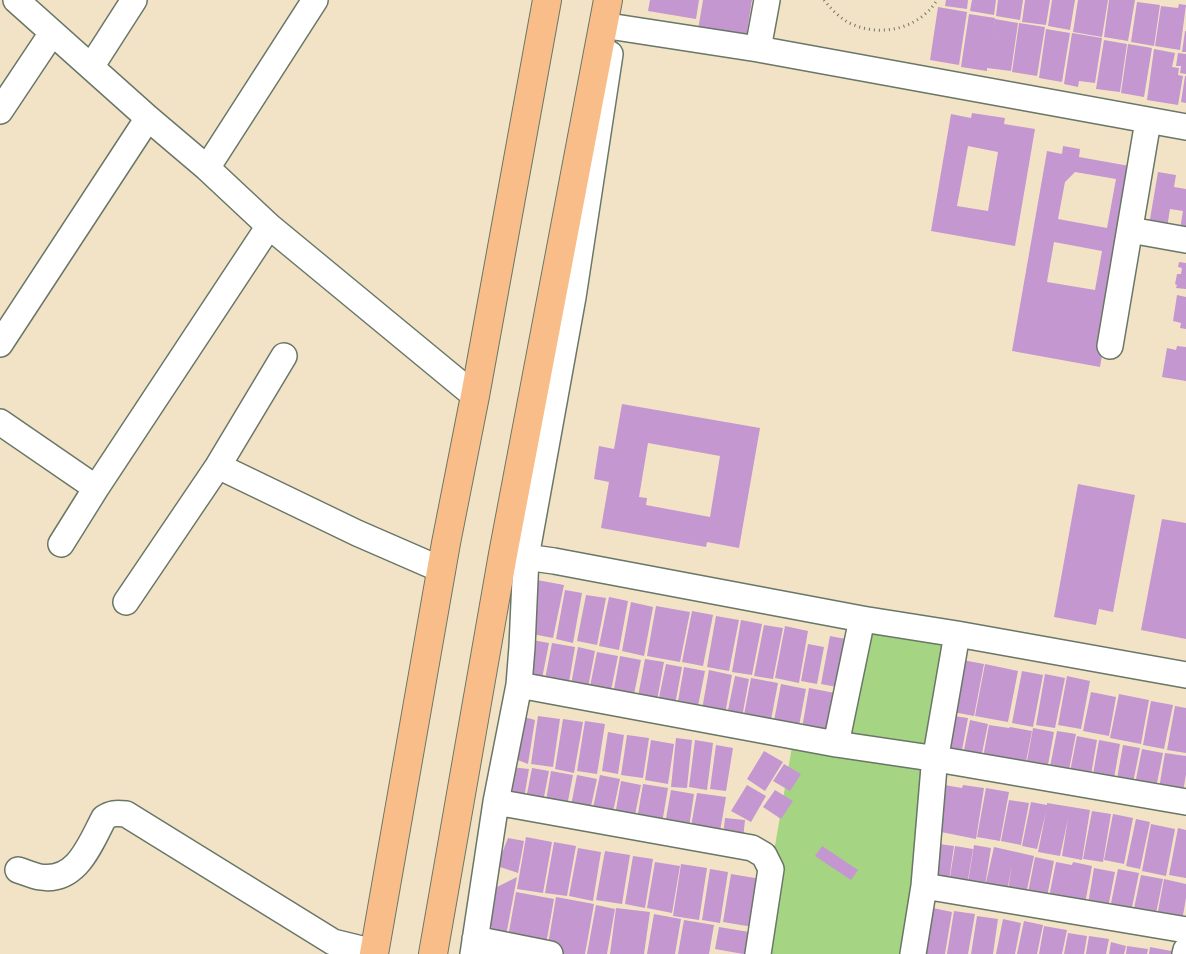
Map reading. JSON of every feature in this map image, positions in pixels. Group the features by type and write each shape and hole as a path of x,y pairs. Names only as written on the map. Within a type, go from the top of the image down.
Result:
{"highway":[{"path":"374,953 446,544 547,0"},
{"path":"433,954 514,555 608,0"}],"street":[{"path":"16,0 207,168 269,226 475,396"},
{"path":"91,67 134,0"},
{"path":"207,168 315,0"},
{"path":"550,954 474,947 496,802 519,684 522,647 514,555 574,297 614,27 620,0"},
{"path":"758,49 768,0"},
{"path":"614,27 758,49 1186,128"},
{"path":"0,111 52,33"},
{"path":"0,344 148,118"},
{"path":"1110,346 1148,121"},
{"path":"61,544 269,226"},
{"path":"1130,230 1186,240"},
{"path":"126,602 218,466 284,356"},
{"path":"0,422 96,488"},
{"path":"218,466 357,533 442,570"},
{"path":"514,555 862,619 1186,675"},
{"path":"836,744 862,619"},
{"path":"913,954 924,886 934,768 957,634"},
{"path":"519,684 836,744 936,759 1186,802"},
{"path":"496,802 752,848 764,855 770,868 758,954"},
{"path":"18,870 40,877 53,877 67,873 78,864 104,818 110,814 126,814 333,942 374,953"},
{"path":"924,886 1186,930"}],"path":[{"path":"824,0 834,13 852,25 874,31 896,29 917,20 937,0"}],"green space":[{"path":"862,619 957,634 911,954 758,954 794,735 836,744"}],"building":[{"path":"650,0 699,0 696,19 648,11"},
{"path":"703,0 752,0 746,38 698,30"},
{"path":"946,0 968,0 967,9 945,6"},
{"path":"972,0 996,0 994,15 970,11"},
{"path":"998,0 1023,0 1020,20 996,16"},
{"path":"1025,0 1050,0 1046,25 1022,22"},
{"path":"1052,0 1075,0 1070,30 1048,26"},
{"path":"1078,0 1108,0 1102,37 1073,32"},
{"path":"1109,0 1135,0 1128,41 1104,37"},
{"path":"1137,2 1160,5 1154,46 1131,42"},
{"path":"1179,4 1186,5 1180,50 1155,46 1161,6 1178,8"},
{"path":"938,7 967,12 959,65 930,60"},
{"path":"969,14 995,18 992,38 995,19 1018,23 1011,71 987,68 987,71 961,67"},
{"path":"1019,23 1045,27 1037,76 1012,72"},
{"path":"1046,29 1070,33 1062,82 1039,78"},
{"path":"1185,31 1186,52 1182,52"},
{"path":"1072,33 1102,38 1095,83 1079,81 1078,87 1064,84"},
{"path":"1104,40 1127,44 1120,92 1096,89"},
{"path":"1128,44 1152,48 1144,97 1121,93"},
{"path":"1154,49 1175,53 1172,67 1179,68 1178,75 1183,76 1178,105 1147,100"},
{"path":"1178,53 1186,54 1186,74 1180,73 1181,66 1176,66"},
{"path":"1186,76 1186,103 1181,102"},
{"path":"972,113 1005,118 1004,124 1035,129 1015,246 931,231 951,114 971,118","holes":["968,146 998,152 988,211 957,206"]},
{"path":"1063,146 1080,149 1079,157 1135,167 1100,367 1012,351 1047,151 1062,154","holes":["1075,172 1116,179 1107,228 1058,219 1065,182","1054,242 1102,251 1095,290 1047,282"]},
{"path":"1158,172 1176,175 1174,187 1186,189 1186,230 1180,229 1183,211 1170,209 1167,228 1149,225"},
{"path":"1179,262 1186,263 1186,289 1176,288 1177,274 1181,274 1182,268 1178,267"},
{"path":"1177,295 1186,297 1186,329 1180,328 1181,323 1173,321"},
{"path":"1177,346 1186,347 1186,381 1162,377 1167,348 1176,350"},
{"path":"622,404 760,428 739,548 707,542 706,547 601,528 609,482 594,479 599,446 614,449","holes":["648,443 720,456 710,517 646,505 647,498 639,497"]},
{"path":"1078,484 1135,495 1113,612 1099,609 1096,625 1054,617"},
{"path":"1162,519 1186,523 1186,639 1141,630"},
{"path":"537,580 564,585 553,638 527,633"},
{"path":"565,590 582,593 573,643 556,639"},
{"path":"586,595 606,598 597,645 577,641"},
{"path":"609,597 628,601 619,650 599,646"},
{"path":"631,602 653,607 644,656 622,651"},
{"path":"656,606 690,612 680,662 647,656"},
{"path":"692,611 713,615 703,666 682,662"},
{"path":"716,616 739,620 729,671 707,667"},
{"path":"741,620 762,624 752,675 732,672"},
{"path":"764,625 783,628 773,679 754,676"},
{"path":"785,626 808,631 799,683 775,678"},
{"path":"830,636 851,640 842,688 821,684"},
{"path":"527,639 549,643 541,684 519,680"},
{"path":"552,643 575,647 568,688 544,684"},
{"path":"808,644 824,647 817,684 801,681"},
{"path":"578,647 595,651 587,693 570,690"},
{"path":"597,652 618,656 609,700 588,696"},
{"path":"620,656 641,660 632,704 612,700"},
{"path":"645,659 664,662 656,706 637,702"},
{"path":"957,659 984,664 974,716 948,711"},
{"path":"666,664 682,667 674,710 657,707"},
{"path":"985,664 1018,671 1008,722 975,716"},
{"path":"684,667 705,671 696,716 676,713"},
{"path":"709,670 732,675 724,720 701,715"},
{"path":"1022,671 1043,675 1033,727 1012,723"},
{"path":"1045,674 1065,678 1055,728 1036,725"},
{"path":"735,676 749,679 741,723 726,720"},
{"path":"1067,676 1090,681 1081,729 1058,725"},
{"path":"751,678 778,683 770,725 743,720"},
{"path":"781,684 806,689 798,731 773,726"},
{"path":"809,688 840,694 832,740 801,734"},
{"path":"1091,692 1116,697 1109,736 1083,731"},
{"path":"1119,694 1149,700 1141,744 1110,738"},
{"path":"1151,701 1173,705 1164,749 1143,745"},
{"path":"1175,706 1186,708 1186,753 1167,750"},
{"path":"947,715 968,718 960,761 939,757"},
{"path":"538,716 560,719 553,767 531,764"},
{"path":"524,717 535,720 528,764 515,759"},
{"path":"563,719 583,722 574,773 555,769"},
{"path":"970,720 988,724 980,763 962,760"},
{"path":"585,721 605,724 597,774 577,771"},
{"path":"989,725 1032,731 1024,772 982,763"},
{"path":"1033,728 1054,732 1046,776 1025,772"},
{"path":"1057,731 1076,734 1067,780 1048,777"},
{"path":"608,732 624,735 618,774 602,771"},
{"path":"627,735 649,738 643,778 621,775"},
{"path":"1077,736 1097,740 1090,781 1069,777"},
{"path":"676,738 692,740 687,788 671,787"},
{"path":"651,740 674,744 668,784 645,780"},
{"path":"695,740 713,743 707,790 689,787"},
{"path":"1099,740 1120,744 1113,784 1092,780"},
{"path":"716,745 733,748 726,791 710,789"},
{"path":"1123,745 1140,748 1132,788 1116,784"},
{"path":"1142,749 1163,753 1155,793 1134,789"},
{"path":"764,751 783,762 765,791 747,779"},
{"path":"1165,753 1186,756 1186,774 1182,798 1158,794"},
{"path":"784,764 801,774 790,791 773,781"},
{"path":"511,767 529,769 523,804 508,792"},
{"path":"532,768 549,771 542,807 525,804"},
{"path":"551,771 573,775 566,811 545,807"},
{"path":"577,775 597,779 589,815 570,811"},
{"path":"600,775 620,779 611,821 591,817"},
{"path":"621,781 641,785 633,825 614,821"},
{"path":"643,784 668,788 661,829 636,825"},
{"path":"938,784 962,788 963,785 984,788 976,839 931,830"},
{"path":"747,785 766,796 751,822 731,811"},
{"path":"986,788 1009,792 1000,841 977,837"},
{"path":"671,790 694,794 688,834 664,830"},
{"path":"775,790 793,801 781,819 763,807"},
{"path":"697,793 726,797 719,837 690,832"},
{"path":"1009,800 1029,803 1021,845 1001,841"},
{"path":"1031,802 1090,810 1082,860 1062,856 1068,819 1060,856 1038,852 1046,812 1037,849 1022,846"},
{"path":"1092,811 1111,814 1103,862 1083,859"},
{"path":"1113,814 1133,818 1124,864 1104,860"},
{"path":"725,818 745,820 743,839 723,836"},
{"path":"1136,819 1150,822 1140,869 1126,866"},
{"path":"1151,824 1175,829 1166,876 1142,871"},
{"path":"1178,828 1186,830 1186,878 1169,875"},
{"path":"526,837 552,842 543,893 517,889"},
{"path":"508,838 524,841 518,873 497,866"},
{"path":"554,842 576,846 567,896 545,893"},
{"path":"932,843 954,846 948,887 926,883"},
{"path":"974,845 991,848 984,892 967,889"},
{"path":"822,846 858,870 851,880 815,856"},
{"path":"955,846 973,849 966,892 948,889"},
{"path":"994,847 1034,856 1025,899 1007,895 1012,865 1006,896 984,891"},
{"path":"578,848 601,852 593,901 569,896"},
{"path":"605,851 630,855 622,904 596,900"},
{"path":"633,856 653,859 645,908 625,904"},
{"path":"1035,857 1054,861 1046,902 1027,898"},
{"path":"655,862 680,866 672,913 647,908"},
{"path":"1056,862 1072,865 1073,862 1092,866 1084,909 1048,902"},
{"path":"681,864 707,868 699,920 673,916"},
{"path":"1094,868 1115,872 1107,913 1087,910"},
{"path":"710,869 728,872 720,923 702,920"},
{"path":"1118,869 1139,873 1130,917 1109,913"},
{"path":"731,874 761,879 753,927 723,922"},
{"path":"1141,875 1163,879 1154,923 1132,918"},
{"path":"517,877 505,941 490,926 497,887"},
{"path":"1164,879 1186,884 1186,898 1181,927 1156,922"},
{"path":"516,892 554,899 545,950 507,943"},
{"path":"556,897 594,904 585,954 564,954 547,951"},
{"path":"596,905 615,909 607,954 587,954"},
{"path":"923,906 952,912 945,954 914,954"},
{"path":"616,908 650,912 644,954 610,954"},
{"path":"954,911 975,914 968,954 947,954"},
{"path":"654,914 681,919 675,954 647,954"},
{"path":"977,916 998,919 993,954 971,954"},
{"path":"1003,919 1021,923 1015,954 996,954"},
{"path":"684,920 714,925 709,954 678,954"},
{"path":"1024,921 1043,925 1037,954 1017,954"},
{"path":"1044,926 1067,930 1062,954 1039,954"},
{"path":"719,927 755,933 751,954 715,949"},
{"path":"1068,933 1087,936 1084,954 1064,954"},
{"path":"1089,936 1109,939 1106,954 1086,954"},
{"path":"1111,942 1126,946 1124,954 1109,954"},
{"path":"1127,946 1148,949 1147,954 1126,954"},
{"path":"1150,947 1182,953 1182,954 1149,954"}]}
